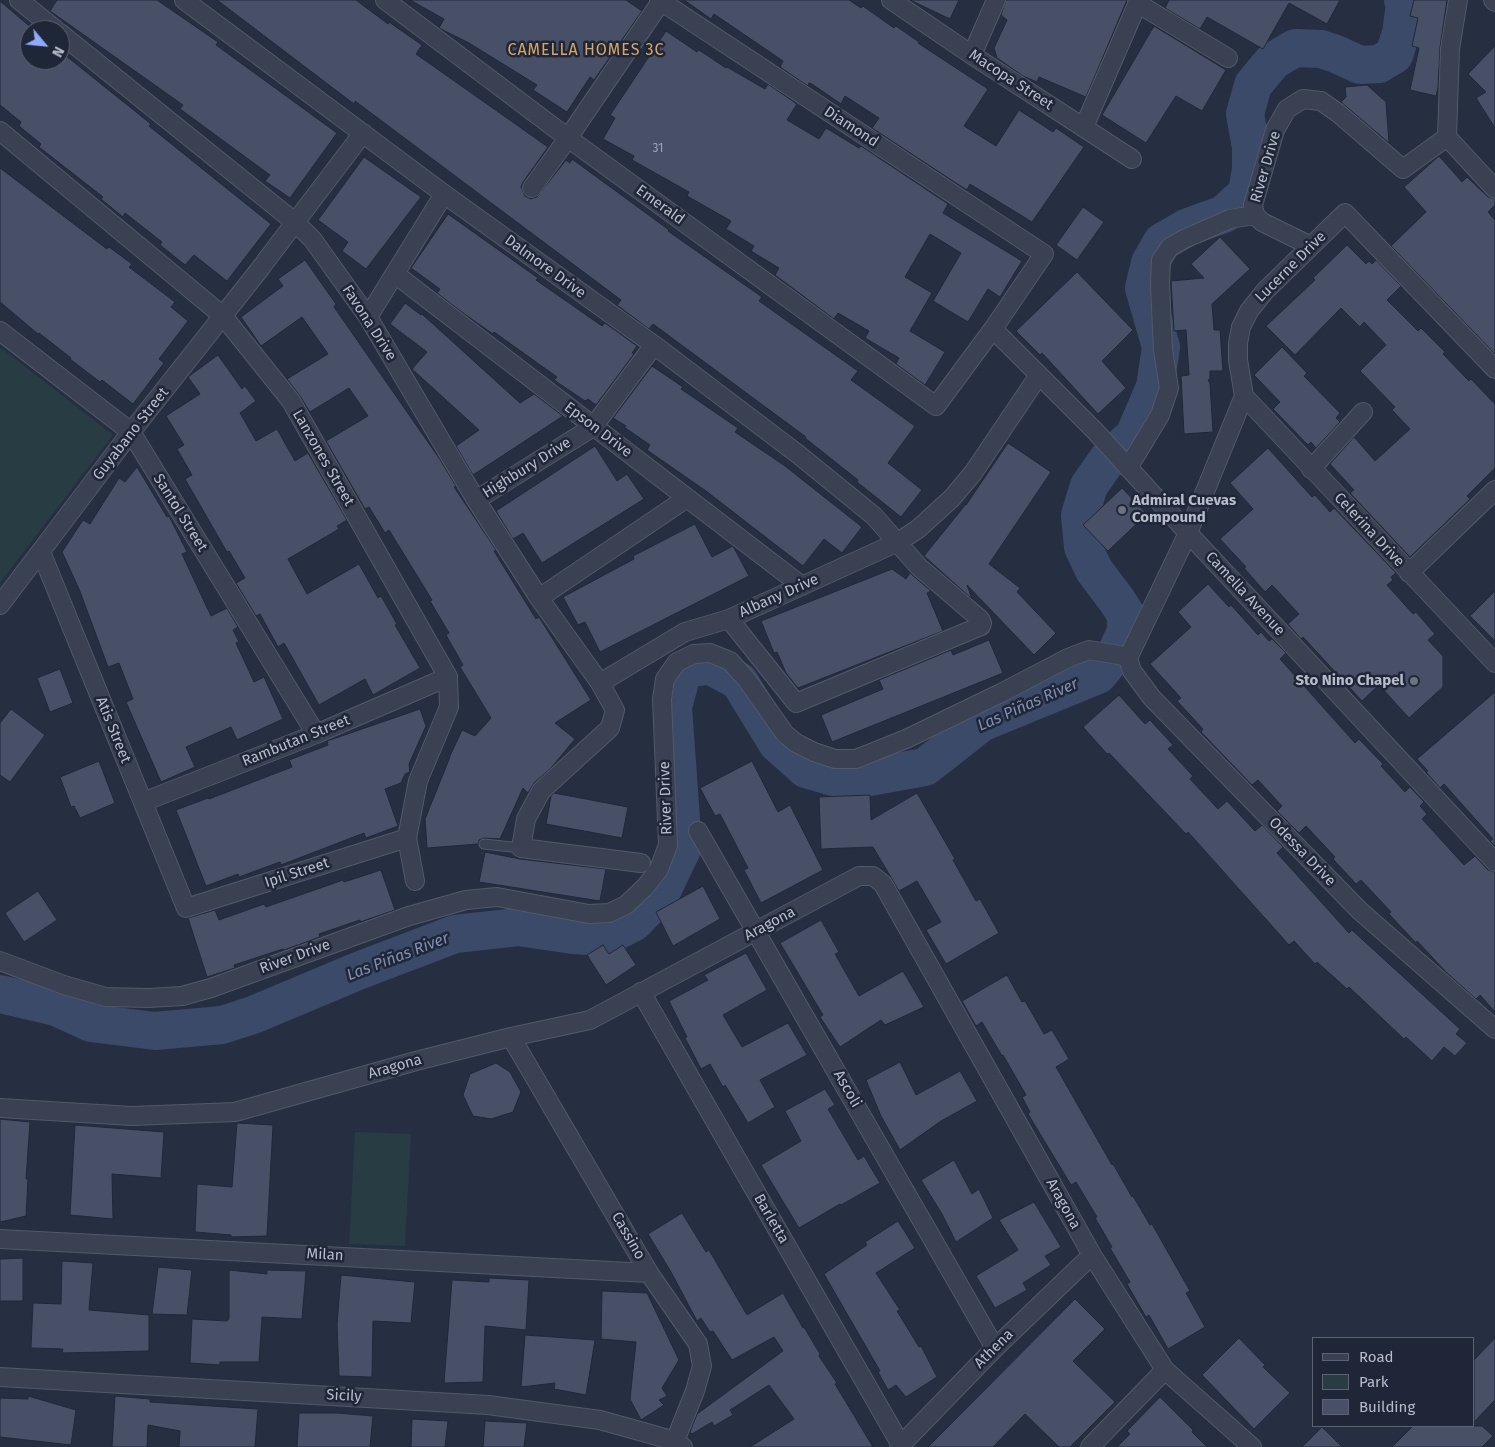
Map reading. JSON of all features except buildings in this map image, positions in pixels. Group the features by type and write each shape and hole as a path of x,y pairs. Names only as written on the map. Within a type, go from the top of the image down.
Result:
{"street":[{"path":"19,0 44,20"},
{"name":"Dalmore Drive","path":"184,0 444,194 654,345 799,455 874,516 918,567 980,619 982,623 981,626 796,703 729,619"},
{"name":"Emerald","path":"385,0 568,138 936,406 994,329"},
{"path":"532,188 661,0"},
{"name":"Diamond","path":"661,0 1044,254 994,329"},
{"name":"Macopa Street","path":"891,0 972,55 1132,158"},
{"path":"972,55 996,0"},
{"path":"1458,0 1450,49 1447,137 1495,189"},
{"path":"1084,127 1138,2 1228,58"},
{"name":"Favona Drive","path":"70,41 296,223 313,240 368,317 476,500 539,598 600,683 615,710 610,728 540,791 526,819 521,848"},
{"name":"River Drive","path":"1311,246 1262,222 1255,215 1253,205 1275,130 1287,109 1303,99 1322,102 1338,113 1402,168 1447,137"},
{"name":"Lanzones Street","path":"0,131 223,316 291,401 448,677 449,707 418,781 407,838 415,881"},
{"name":"Guyabano Street","path":"0,605 131,432 296,223 363,134"},
{"path":"368,317 444,194"},
{"name":"Lucerne Drive","path":"1244,396 1238,360 1238,343 1241,327 1249,311 1265,291 1345,213 1495,370"},
{"path":"1125,464 1160,416 1169,388 1163,350 1160,284 1161,260 1170,247 1184,239 1230,219 1255,215"},
{"name":"Epson Drive","path":"395,274 802,586"},
{"name":"Camella Avenue","path":"994,329 1096,431 1188,533 1495,862"},
{"name":"Santol Street","path":"0,331 131,432 316,734"},
{"name":"Highbury Drive","path":"476,500 593,427 654,345"},
{"name":"Albany Drive","path":"600,683 685,632 729,619 898,542 918,529 952,498 973,473 1039,375"},
{"path":"1123,656 1188,533 1244,396"},
{"name":"Celerina Drive","path":"1244,396 1495,663"},
{"path":"1311,469 1363,412"},
{"path":"1409,573 1495,490"},
{"path":"539,598 687,498"},
{"name":"Atis Street","path":"41,552 186,908"},
{"name":"River Drive","path":"0,961 64,986 106,997 148,998 182,996 220,985 409,916 466,900 497,897 588,914 609,913 626,905 646,886 658,869 668,845 662,699 665,679 677,662 694,654 710,653 730,661 747,680 785,734 796,743 814,752 835,759 856,759 906,739 1068,658 1089,650 1123,656"},
{"name":"Odessa Drive","path":"1123,656 1132,672 1152,698 1360,911 1495,1029"},
{"name":"Rambutan Street","path":"143,802 316,734 448,677"},
{"name":"Ascoli","path":"698,830 995,1348"},
{"name":"Ipil Street","path":"186,908 407,838"},
{"path":"521,848 641,863"},
{"name":"Aragona","path":"0,1108 132,1116 235,1112 416,1061 511,1037 590,1020 859,876 873,876 883,884 1092,1255 1164,1370 1252,1447"},
{"name":"Barletta","path":"641,992 900,1446"},
{"name":"Cassino","path":"511,1037 649,1273 698,1344 702,1366 679,1444"},
{"name":"Milan","path":"0,1239 649,1273"},
{"name":"Athena","path":"900,1446 995,1348 1092,1255"},
{"path":"1090,1447 1164,1370"},
{"name":"Sicily","path":"0,1377 488,1405 600,1420 679,1444"}],"lane":[{"path":"484,844 521,848"}],"green space":[{"path":"0,347 113,435 0,583"},
{"path":"355,1132 411,1134 405,1246 349,1244"}],"waterway":[{"name":"Las Piñas River","path":"0,994 56,1007 91,1023 155,1031 222,1025 253,1015 358,971 455,934 518,927 573,935 605,937 634,922 660,895 683,847 673,707 683,670 709,665 739,681 777,743 806,769 847,781 925,767 981,723 1098,675 1116,653 1126,631 1126,615 1094,570 1083,547 1080,515 1089,486 1107,460 1134,436 1155,387 1161,347 1144,288 1150,263 1162,242 1188,227 1224,214 1247,193 1251,169 1251,147 1245,114 1253,85 1273,61 1295,48 1321,49 1360,65 1379,64 1394,55 1401,33 1405,5 1403,0"}],"place":[{"name":"Admiral Cuevas Compound","path":"1122,510"},
{"name":"Sto Nino Chapel","path":"1414,681"}],"district":[{"name":"CAMELLA HOMES 3C","path":"586,51"}]}
